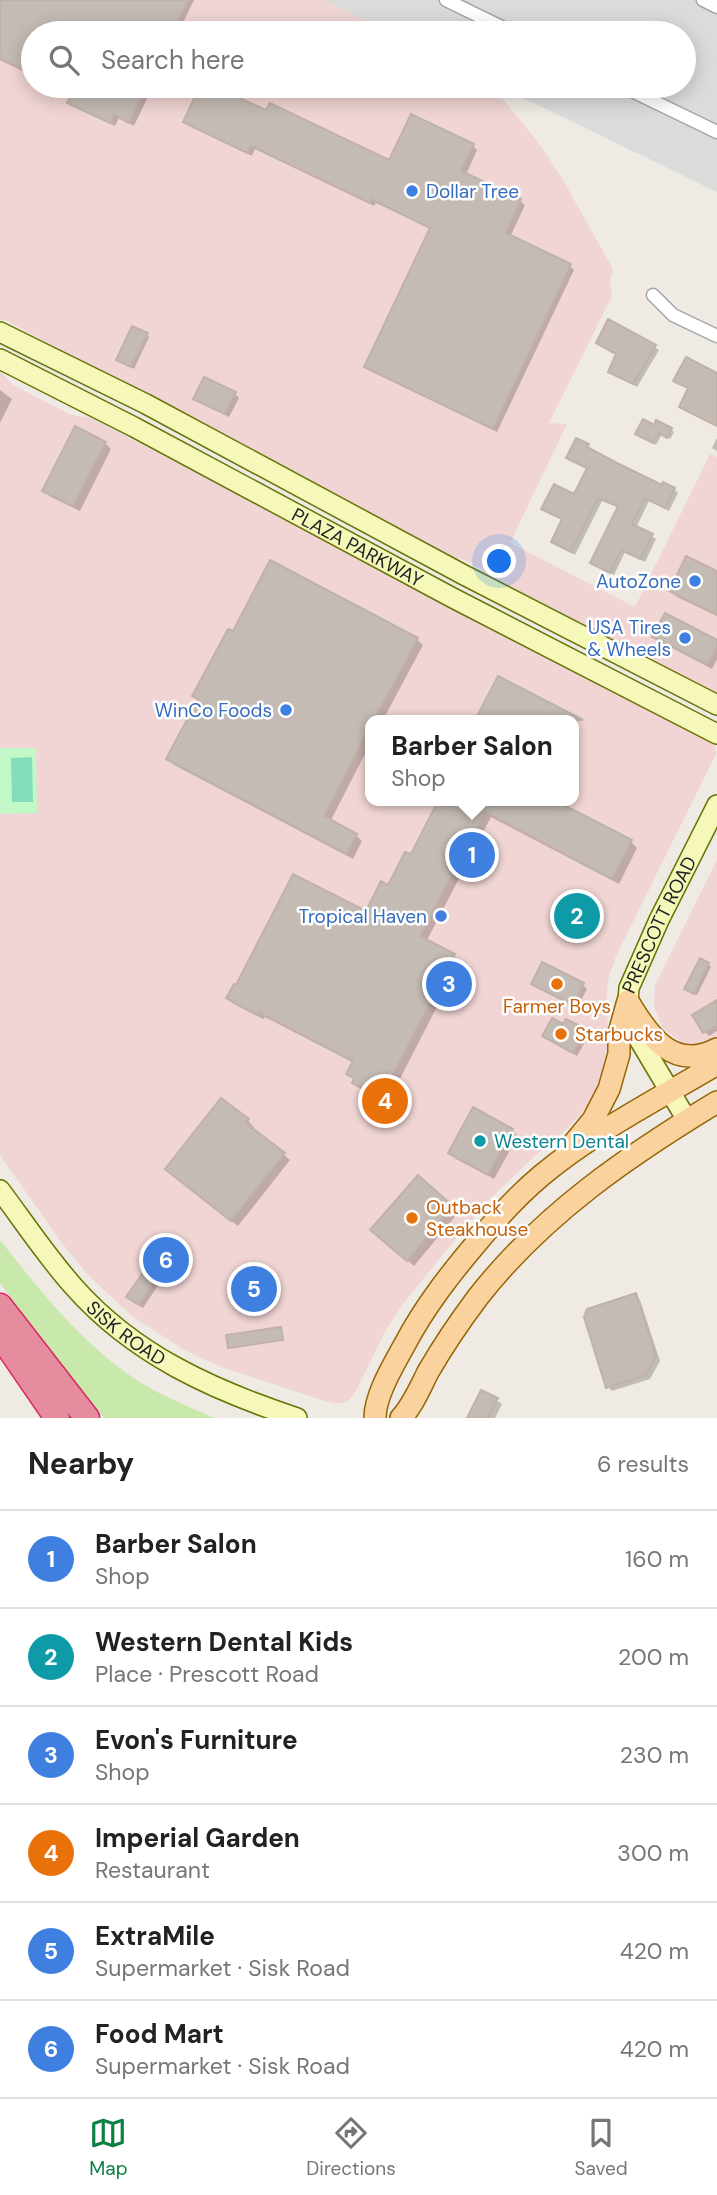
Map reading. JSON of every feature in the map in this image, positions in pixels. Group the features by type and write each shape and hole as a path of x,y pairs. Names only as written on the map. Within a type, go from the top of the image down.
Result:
{"highway":[{"path":"0,1306 87,1418"},
{"path":"0,1335 57,1418"}],"main road":[{"path":"628,1001 645,1029 669,1051 694,1057 717,1049"},
{"path":"554,1166 583,1134 609,1089 619,1054 618,1033 628,1001"},
{"path":"375,1418 375,1410 391,1369 416,1322 438,1291 524,1190 606,1130 717,1064"},
{"path":"401,1418 409,1410 459,1323 504,1265 537,1231 606,1174 717,1102"}],"street":[{"path":"446,0 489,21"},
{"path":"704,0 717,7"},
{"path":"647,98 717,132"},
{"path":"653,295 673,315 717,336"},
{"name":"PLAZA PARKWAY","path":"0,332 146,404 464,575 717,705"},
{"name":"PLAZA PARKWAY","path":"0,359 717,734"},
{"name":"PRESCOTT ROAD","path":"687,1120 637,1036 628,1001 629,988 717,805"},
{"name":"SISK ROAD","path":"0,1190 74,1287 133,1339 198,1380 239,1398 297,1418"}],"shaded area":[{"path":"0,0 323,0 366,21 21,21 21,98 502,98 539,143 613,269 610,280 612,296 549,423 567,424 510,543 635,607 710,454 717,457 717,696 639,656 637,652 619,643 614,644 487,579 483,570 460,558 452,560 308,485 305,477 282,465 273,466 75,362 57,348 7,321 0,320"},
{"path":"323,0 717,0 717,192 524,98 696,98 696,21 366,21"},
{"path":"0,371 13,385 71,415 91,418 710,740 716,754 616,956 608,980 606,1005 610,1043 599,1086 589,1104 571,1125 495,1194 402,1305 350,1399 343,1403 325,1401 224,1368 186,1351 133,1317 89,1276 61,1242 0,1155"},
{"path":"717,860 717,1043 684,1044 663,1029 654,1006 655,985"}],"green space":[{"path":"0,748 36,748 37,813 0,814"},
{"path":"32,757 33,802 12,802 11,758"},
{"path":"0,1240 65,1318 102,1354 143,1384 215,1418 104,1418 0,1283"}],"building":[{"path":"0,0 188,0 178,21 21,21 21,69 0,59"},
{"path":"70,98 141,98 129,123 114,115 110,123 67,103"},
{"path":"194,98 239,98 266,110 270,103 389,160 411,114 474,144 461,171 521,199 506,233 571,264 493,429 364,367 430,228 371,199 370,203 251,146 247,153 183,122"},
{"path":"608,319 656,345 633,384 608,372 616,354 596,343"},
{"path":"132,326 148,333 131,367 116,360"},
{"path":"686,357 717,373 717,426 679,407 688,388 673,381"},
{"path":"204,377 236,392 225,414 193,399"},
{"path":"643,419 654,425 656,420 672,428 667,438 659,433 653,443 635,434"},
{"path":"75,426 106,442 73,506 42,491"},
{"path":"576,438 617,463 662,485 663,482 675,488 665,508 645,498 632,524 653,534 640,559 621,550 610,573 590,563 618,506 598,498 571,552 551,542 562,519 541,509 554,484 574,494 587,468 566,458"},
{"name":"AutoZone","path":"686,556 717,571 717,615 669,591"},
{"name":"WinCo Foods","path":"270,560 418,638 377,715 365,715 365,737 324,816 357,834 347,854 166,759 198,699 192,696 228,629 233,631"},
{"name":"USA Tires & Wheels","path":"665,613 717,640 717,647 708,665 652,637"},
{"path":"498,676 573,715 478,715"},
{"path":"435,806 566,806 632,840 612,879 485,812 420,936 455,954 381,1098 352,1083 354,1078 346,1074 353,1061 226,998 234,984 236,985 293,874 366,911 381,881 388,885 405,852 411,854"},
{"path":"572,899 598,911 587,935 556,921 562,910 566,912"},
{"path":"700,958 709,963 694,994 684,989"},
{"name":"Farmer Boys","path":"542,962 584,983 572,1005 531,984"},
{"path":"717,1000 717,1025 703,1033 692,1015"},
{"name":"Starbucks","path":"552,1018 563,1024 566,1019 578,1025 574,1032 581,1036 573,1053 542,1036"},
{"path":"221,1098 249,1119 246,1123 285,1153 231,1221 165,1169"},
{"name":"Western Dental","path":"473,1107 513,1129 488,1175 448,1153"},
{"name":"Outback Steakhouse","path":"418,1175 453,1206 407,1261 370,1230"},
{"path":"148,1248 186,1250 184,1271 163,1269 139,1305 126,1297 147,1267"},
{"path":"636,1293 656,1356 646,1375 606,1388 584,1317 587,1309"},
{"path":"281,1327 283,1340 228,1348 226,1335"},
{"path":"481,1390 498,1398 488,1418 467,1418"}],"place":[{"name":"Dollar Tree","path":"412,191"},
{"name":"AutoZone","path":"695,581"},
{"name":"USA Tires & Wheels","path":"685,638"},
{"name":"WinCo Foods","path":"286,710"},
{"name":"Barber Salon","path":"472,855"},
{"name":"Tropical Haven","path":"441,916"},
{"name":"Western Dental Kids","path":"577,916"},
{"name":"Evon's Furniture","path":"449,984"},
{"name":"Farmer Boys","path":"557,984"},
{"name":"Starbucks","path":"561,1034"},
{"name":"Imperial Garden","path":"385,1101"},
{"name":"Western Dental","path":"480,1141"},
{"name":"Outback Steakhouse","path":"412,1218"},
{"name":"Food Mart","path":"166,1260"},
{"name":"ExtraMile","path":"254,1289"}]}
